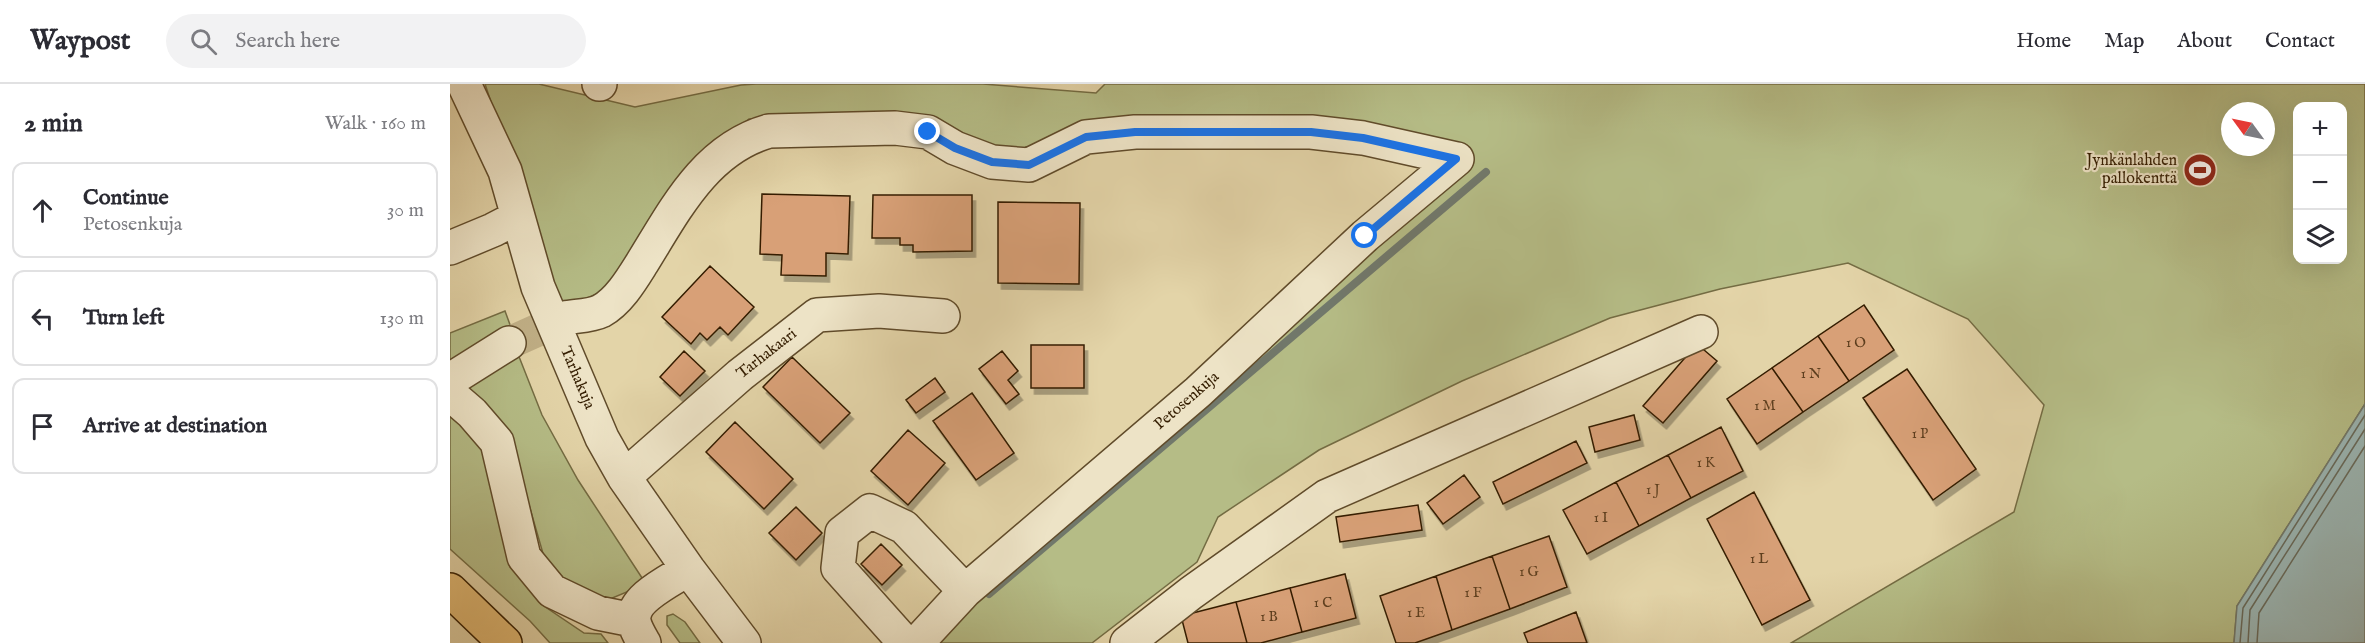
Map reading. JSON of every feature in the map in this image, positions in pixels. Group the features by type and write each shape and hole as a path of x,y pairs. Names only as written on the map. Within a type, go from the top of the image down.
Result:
{"main road":[{"path":"450,590 505,643"}],"street":[{"name":"Tarhakuja","path":"464,84 505,171 538,287 602,438 624,477 688,569 744,643"},
{"name":"Petosenkuja","path":"565,318 600,312 616,298 636,273 690,186 726,151 750,136 769,131 895,128 928,132 955,148 992,162 1029,165 1086,137 1135,132 1311,132 1363,138 1456,159 1365,236 1198,392 965,591 917,643"},
{"path":"450,248 518,217"},
{"name":"Tarhakaari","path":"624,477 740,375 818,315 879,311 943,316"},
{"path":"1127,643 1191,593 1327,496 1701,332"},
{"path":"450,380 509,343"},
{"path":"450,394 472,413 497,442 524,557 552,591 638,631 637,606 645,597 688,569"},
{"path":"905,643 838,568 842,533 870,511 896,523 904,527 965,591"}],"green space":[{"path":"485,84 539,84 635,107 741,85 756,84 983,84 1096,93 1105,84 2365,84 2365,404 2237,606 2234,643 1791,643 2014,512 2044,405 1968,319 1848,263 1720,289 1610,318 1462,381 1319,450 1218,517 1197,562 1092,643 929,643 1446,186 1435,139 1338,121 1023,154 968,140 926,120 749,119 689,166 610,288 560,310"},
{"path":"505,311 513,333 450,373 450,333"},
{"path":"516,349 542,415 578,480 646,584 610,599 573,593 544,557 525,491 452,386"},
{"path":"450,413 477,434 496,474 511,544 541,604 584,633 601,634 608,643 550,643 530,621 450,549"},
{"path":"673,614 685,622 700,643 680,643 667,625 667,616"}],"water":[{"path":"2365,404 2365,643 2234,643 2237,606"}],"building":[{"path":"762,194 850,196 848,254 826,253 826,276 781,275 782,255 760,254"},
{"path":"873,195 972,195 972,251 913,252 913,245 900,245 900,238 872,238"},
{"path":"998,202 1080,203 1079,284 998,283"},
{"path":"710,266 754,307 728,335 720,327 707,340 700,333 691,344 662,317"},
{"path":"1864,305 1894,350 1849,381 1818,336"},
{"path":"1818,336 1849,381 1803,412 1772,368"},
{"path":"1697,344 1717,361 1663,423 1643,406"},
{"path":"1031,345 1084,345 1084,388 1031,388"},
{"path":"684,351 705,371 680,396 660,377"},
{"path":"1002,351 1018,371 1008,380 1019,394 1006,404 979,369"},
{"path":"792,357 850,413 820,443 763,387"},
{"path":"1772,368 1803,412 1757,444 1727,399"},
{"path":"1907,369 1976,469 1933,500 1863,398"},
{"path":"935,378 945,392 916,413 906,400"},
{"path":"972,393 1014,453 976,480 933,421"},
{"path":"1634,415 1640,440 1595,452 1589,427"},
{"path":"735,422 793,479 764,509 706,452"},
{"path":"1721,427 1743,471 1691,498 1668,455"},
{"path":"908,430 945,463 908,505 871,471"},
{"path":"1576,441 1587,463 1503,504 1493,482"},
{"path":"1668,455 1691,498 1639,526 1616,482"},
{"path":"1464,475 1480,497 1443,524 1427,503"},
{"path":"1616,482 1639,526 1587,554 1563,510"},
{"path":"1754,492 1810,600 1762,625 1707,519"},
{"path":"1418,505 1422,530 1340,542 1336,517"},
{"path":"796,507 822,533 796,560 769,533"},
{"path":"1549,536 1567,587 1510,609 1492,556"},
{"path":"881,544 902,565 882,585 861,564"},
{"path":"1492,556 1510,609 1452,630 1436,576"},
{"path":"1345,574 1356,618 1302,632 1290,588"},
{"path":"1436,576 1452,630 1415,643 1396,643 1380,596"},
{"path":"1290,588 1302,632 1261,643 1247,643 1236,602"},
{"path":"1236,602 1247,643 1188,643 1181,616"},
{"path":"1576,612 1587,643 1528,643 1524,633"}],"waterway":[{"path":"989,594 1486,172"}],"tunnel":[{"path":"509,343 565,318"}],"place":[{"name":"Jynkänlahden pallokenttä","path":"2200,170"}],"route":[{"path":"928,132 955,148 992,162 1029,165 1086,137 1135,132 1311,132 1363,138 1456,159 1365,236"}]}
